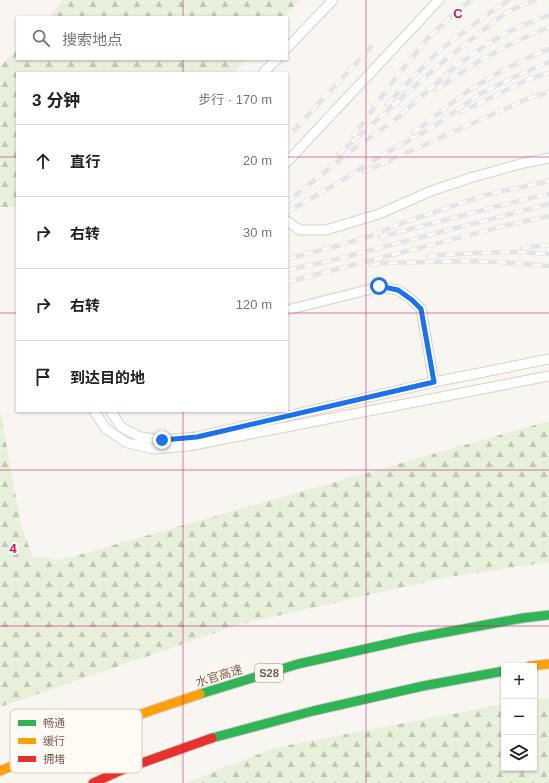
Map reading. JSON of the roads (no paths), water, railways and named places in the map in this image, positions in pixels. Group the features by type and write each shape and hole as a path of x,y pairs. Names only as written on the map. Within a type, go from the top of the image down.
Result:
{"highway":[{"name":"水官高速","path":"142,714 298,664 414,638 523,618 549,615"},
{"path":"537,665 549,664"},
{"path":"142,763 220,736 321,709 423,686 501,672"},
{"name":"水官高速","path":"0,771 10,767"},
{"path":"92,783 115,773"}],"lane":[{"path":"288,47 333,0"},
{"path":"288,161 436,1"},
{"path":"264,72 276,60"},
{"path":"288,222 300,230 326,230 379,214 430,191 524,163 549,158"},
{"path":"288,310 379,286 398,290 412,300 421,309 434,382"},
{"path":"112,412 121,427 140,437 169,440 197,437 434,382 549,359"},
{"path":"95,412 106,429 127,443 154,449 188,446 549,376"}],"railway":[{"path":"353,136 390,85 428,38 460,8 472,0"},
{"path":"387,105 441,49 509,0"},
{"path":"339,154 433,70 478,34 507,12 535,0"},
{"path":"288,201 347,154 396,119 455,67 489,43 516,28 549,15"},
{"path":"436,90 463,71 491,55 519,40 549,27"},
{"path":"288,137 371,47"},
{"path":"413,133 465,93 500,72 549,49"},
{"path":"288,211 433,127 480,94 549,62"},
{"path":"461,112 529,79 549,73"},
{"path":"364,172 527,99 549,92"},
{"path":"288,259 370,236 408,221 486,195 549,181"},
{"path":"380,237 549,194"},
{"path":"288,270 325,262 549,204"},
{"path":"288,282 512,224 549,216"},
{"path":"522,248 549,245"},
{"path":"428,256 520,252 549,254"},
{"path":"371,265 384,263 464,261 549,266"}]}
